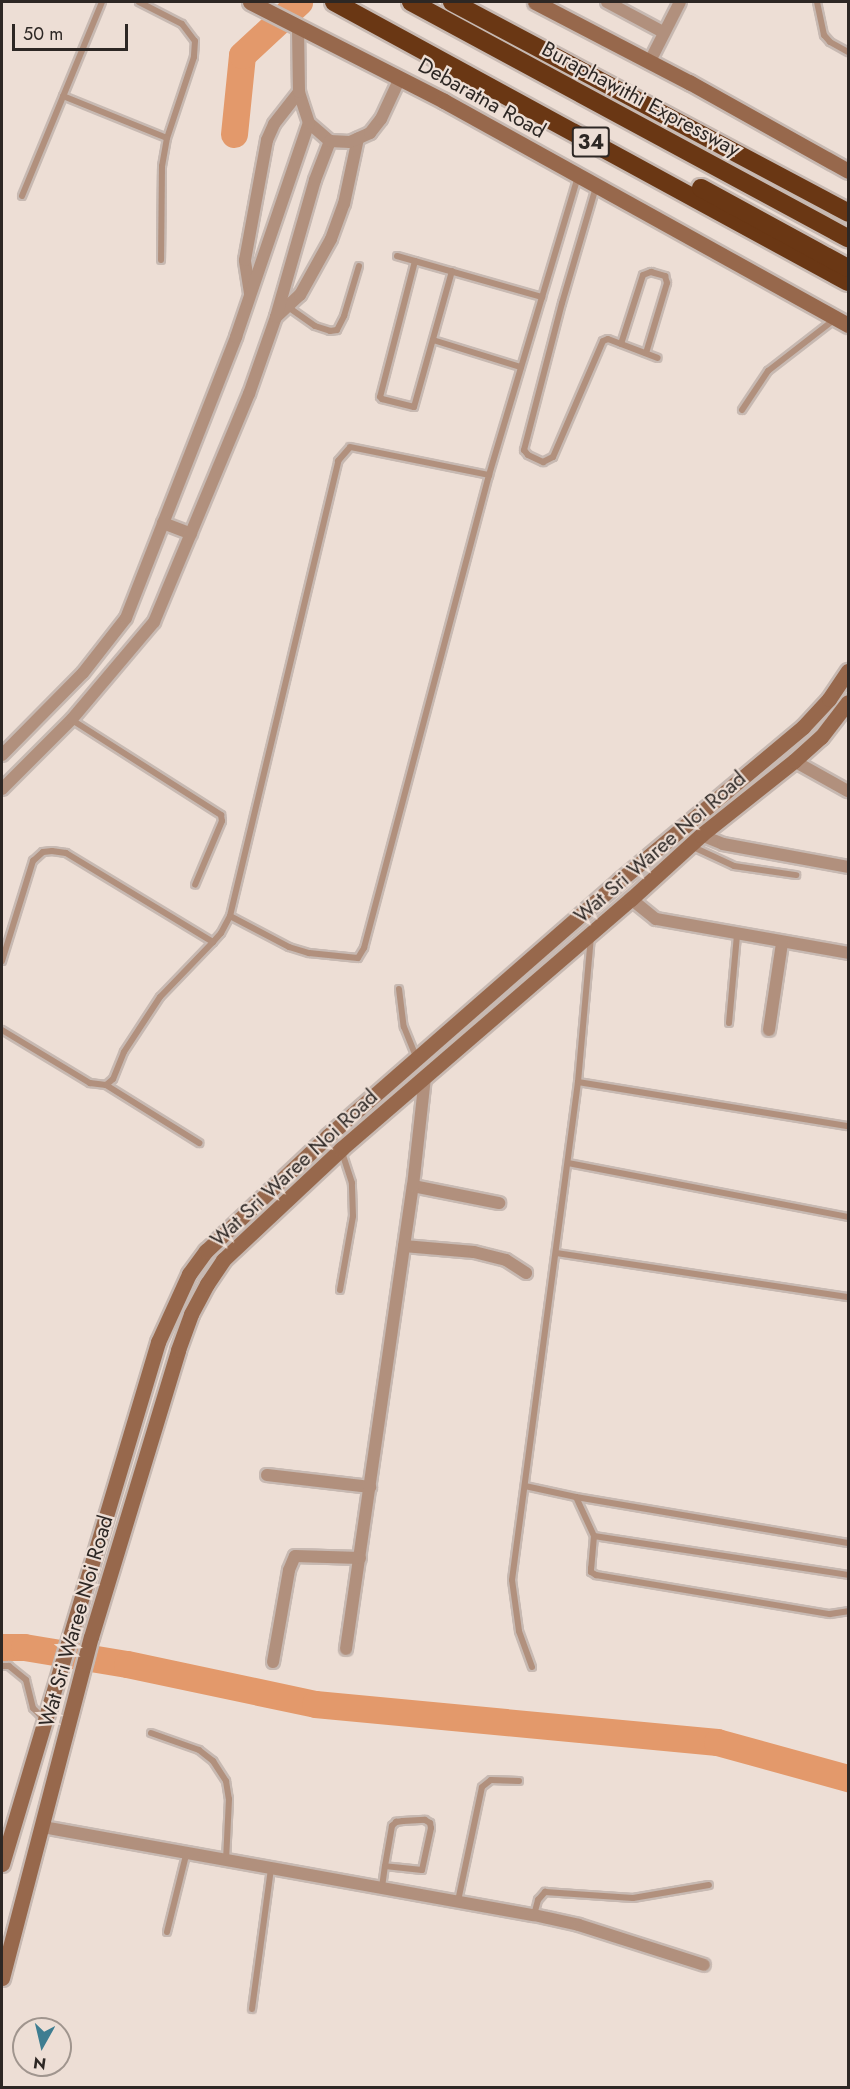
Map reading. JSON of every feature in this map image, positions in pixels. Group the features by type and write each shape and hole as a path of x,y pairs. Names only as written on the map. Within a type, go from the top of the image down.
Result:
{"highway":[{"name":"Debaratna Road","path":"334,2 849,282"},
{"path":"352,2 849,268"},
{"name":"Buraphawithi Expressway","path":"411,2 849,238"},
{"path":"452,2 849,213"}],"main road":[{"name":"Debaratna Road","path":"250,2 400,78 842,322"},
{"path":"535,2 849,171"},
{"name":"Wat Sri Waree Noi Road","path":"3,1855 56,1687 158,1342 189,1274 206,1251 328,1136 619,881 803,727 829,699 849,671"},
{"name":"Wat Sri Waree Noi Road","path":"2,1978 91,1637 178,1350 191,1314 224,1260 341,1149 592,933 696,840 794,761 821,737 847,707"}],"street":[{"path":"607,2 663,32"},
{"path":"649,63 680,2"},
{"path":"298,27 299,92 309,123 330,141 350,142 370,133 381,119 400,78"},
{"path":"250,295 245,260 267,140 274,124 299,92"},
{"path":"2,755 83,673 126,618 250,295 309,123"},
{"path":"276,317 300,295 331,239 344,204 358,138"},
{"path":"2,789 72,719 154,622 249,394 276,317 315,180 330,141"},
{"path":"163,523 191,534"},
{"path":"794,761 849,790"},
{"path":"696,840 849,867"},
{"path":"631,899 656,919 849,953"},
{"path":"769,1030 782,943"},
{"path":"346,1649 413,1186 425,1078"},
{"path":"413,1186 499,1203"},
{"path":"404,1245 474,1252 506,1260 525,1273"},
{"path":"267,1475 370,1487"},
{"path":"273,1662 289,1570 295,1556 360,1558"},
{"path":"43,1827 186,1855 534,1915 587,1927 704,1965"}],"lane":[{"path":"22,196 102,2"},
{"path":"139,2 182,24 195,41 194,57 167,138 162,166 160,260"},
{"path":"818,2 824,35 830,42 849,52"},
{"path":"63,96 167,138"},
{"path":"230,915 289,947 309,953 358,958 361,955 489,475 578,176"},
{"path":"596,186 525,439 524,450 528,455 543,462 553,457 600,344 608,339 658,358"},
{"path":"397,256 542,297"},
{"path":"415,261 381,398 414,407 452,271"},
{"path":"288,308 315,326 330,331 337,330 344,316 359,266"},
{"path":"621,344 643,275 651,272 665,276 667,283 646,353"},
{"path":"741,410 768,371 842,322"},
{"path":"433,340 521,367"},
{"path":"106,1085 113,1079 124,1052 160,997 221,933 230,915 338,461 350,447 489,475"},
{"path":"72,719 221,815 222,821 195,885"},
{"path":"696,840 734,866 796,874"},
{"path":"2,961 33,861 43,852 52,851 66,853 213,942"},
{"path":"532,1667 519,1631 512,1580 568,1163 592,933"},
{"path":"729,1023 737,935"},
{"path":"399,989 404,1027 418,1059"},
{"path":"2,1030 90,1083 106,1085 199,1143"},
{"path":"578,1082 849,1126"},
{"path":"340,1290 353,1216 352,1184 341,1149"},
{"path":"568,1163 849,1216"},
{"path":"556,1253 849,1297"},
{"path":"525,1486 576,1497 849,1543"},
{"path":"576,1497 594,1536 591,1572 596,1575 830,1614 849,1611"},
{"path":"594,1536 849,1575"},
{"path":"2,1666 9,1666 26,1680 33,1708 45,1720"},
{"path":"152,1733 199,1750 213,1761 225,1781 230,1799 226,1862"},
{"path":"458,1901 482,1787 491,1780 519,1781"},
{"path":"382,1887 392,1826 396,1822 425,1820 429,1823 431,1828 422,1870 386,1866"},
{"path":"167,1932 186,1855"},
{"path":"252,2009 271,1869"},
{"path":"534,1915 538,1900 545,1892 633,1898 709,1885"}],"waterway":[{"path":"234,134 242,55 299,2"},
{"path":"2,1647 24,1647 127,1664 315,1704 717,1742 848,1778"}]}
